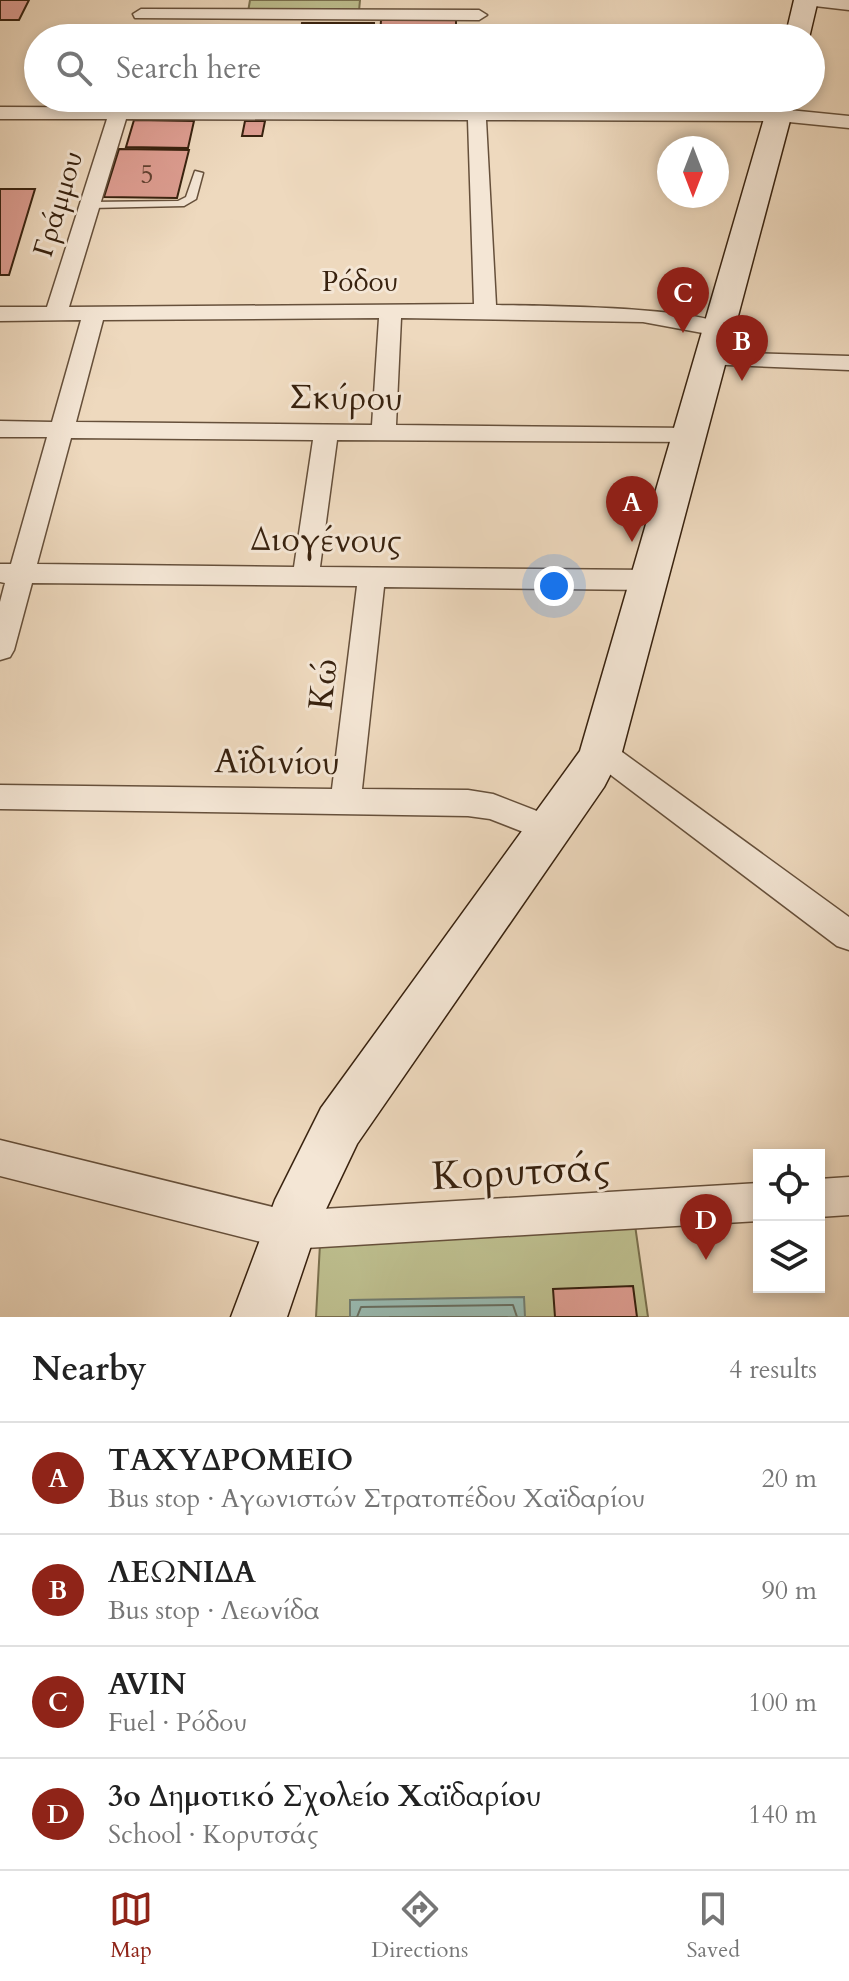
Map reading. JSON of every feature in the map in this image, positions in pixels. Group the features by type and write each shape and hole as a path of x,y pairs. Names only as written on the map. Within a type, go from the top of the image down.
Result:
{"street":[{"path":"800,24 806,0 849,5"},
{"path":"141,13 481,7"},
{"path":"0,113 162,112"},
{"path":"476,112 485,311"},
{"path":"259,1317 289,1230 339,1126 589,775 601,752 780,112"},
{"path":"804,112 849,122"},
{"name":"Γράμμου","path":"56,313 118,114"},
{"name":"Ρόδου","path":"0,314 485,311 643,315 715,344 849,363"},
{"path":"384,432 390,312"},
{"path":"0,650 11,573 62,430 94,313"},
{"name":"Σκύρου","path":"0,429 691,436"},
{"path":"306,576 326,431"},
{"name":"Διογένους","path":"11,573 650,580"},
{"name":"Κώ","path":"346,800 372,576"},
{"path":"601,752 849,936"},
{"name":"Αϊδινίου","path":"0,797 346,800 481,805 515,814 549,829"},
{"name":"Κορυτσάς","path":"0,1158 289,1230 753,1202"},
{"path":"825,1198 849,1196"}],"lane":[{"path":"90,205 180,204 191,199 198,173"}],"green space":[{"path":"250,0 360,0 359,11 248,12"},
{"path":"635,1225 648,1317 316,1317 320,1244"}],"water":[{"path":"524,1297 525,1317 350,1317 350,1300"}],"building":[{"path":"0,0 29,0 19,20 0,20"},
{"path":"381,20 456,20 456,24 381,24"},
{"path":"302,23 374,23 374,24"},
{"path":"134,120 194,121 188,148 126,147"},
{"path":"245,121 265,121 262,136 242,136"},
{"path":"119,149 189,150 177,198 104,197"},
{"path":"0,189 35,189 9,275 0,275"},
{"path":"633,1286 637,1317 555,1317 553,1289"}],"place":[{"name":"AVIN","path":"683,333"},
{"name":"ΛΕΩΝΙΔΑ","path":"742,381"},
{"name":"ΤΑΧΥΔΡΟΜΕΙΟ","path":"632,542"},
{"name":"3ο Δημοτικό Σχολείο Χαϊδαρίου","path":"706,1260"}]}
